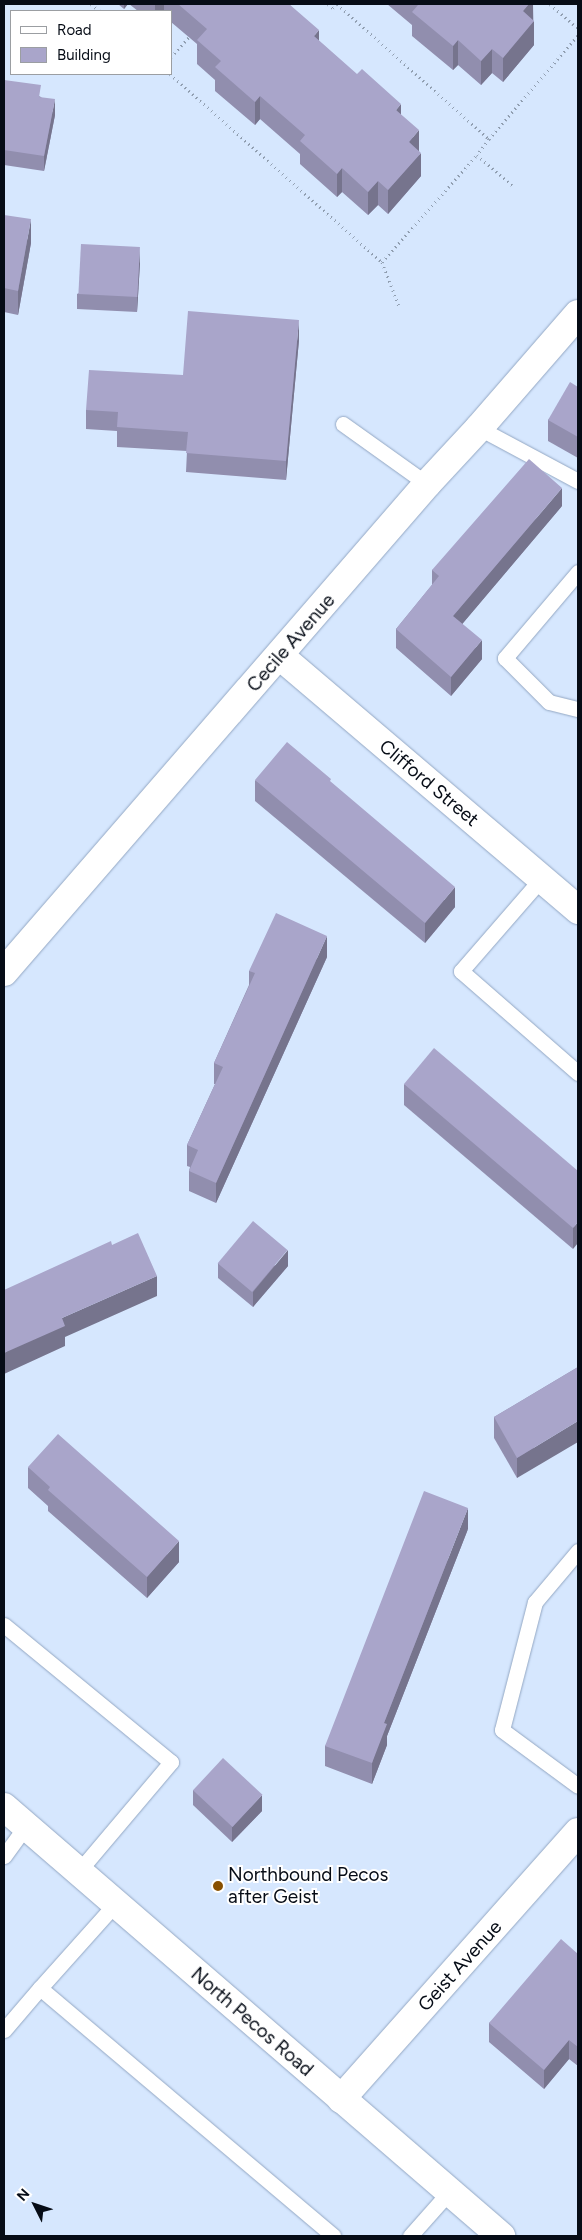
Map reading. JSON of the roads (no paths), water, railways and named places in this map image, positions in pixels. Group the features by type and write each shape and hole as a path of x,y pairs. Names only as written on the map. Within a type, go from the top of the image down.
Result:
{"street":[{"name":"Cecile Avenue","path":"4,972 280,656 426,484 479,428 578,314"},
{"name":"Clifford Street","path":"280,656 578,910"},
{"name":"North Pecos Road","path":"4,1807 501,2236"},
{"name":"Geist Avenue","path":"341,2099 573,1850"}],"lane":[{"path":"343,424 426,484"},
{"path":"479,428 578,481"},
{"path":"578,572 505,658 549,702 578,709"},
{"path":"541,879 461,971 578,1073"},
{"path":"578,1551 535,1602 502,1730 578,1786"},
{"path":"4,1625 171,1762 78,1872"},
{"path":"4,1856 26,1826"},
{"path":"4,2030 115,1904"},
{"path":"40,1988 333,2236"},
{"path":"410,2236 448,2192"}],"place":[{"name":"Northbound Pecos after Geist","path":"218,1886"}]}
